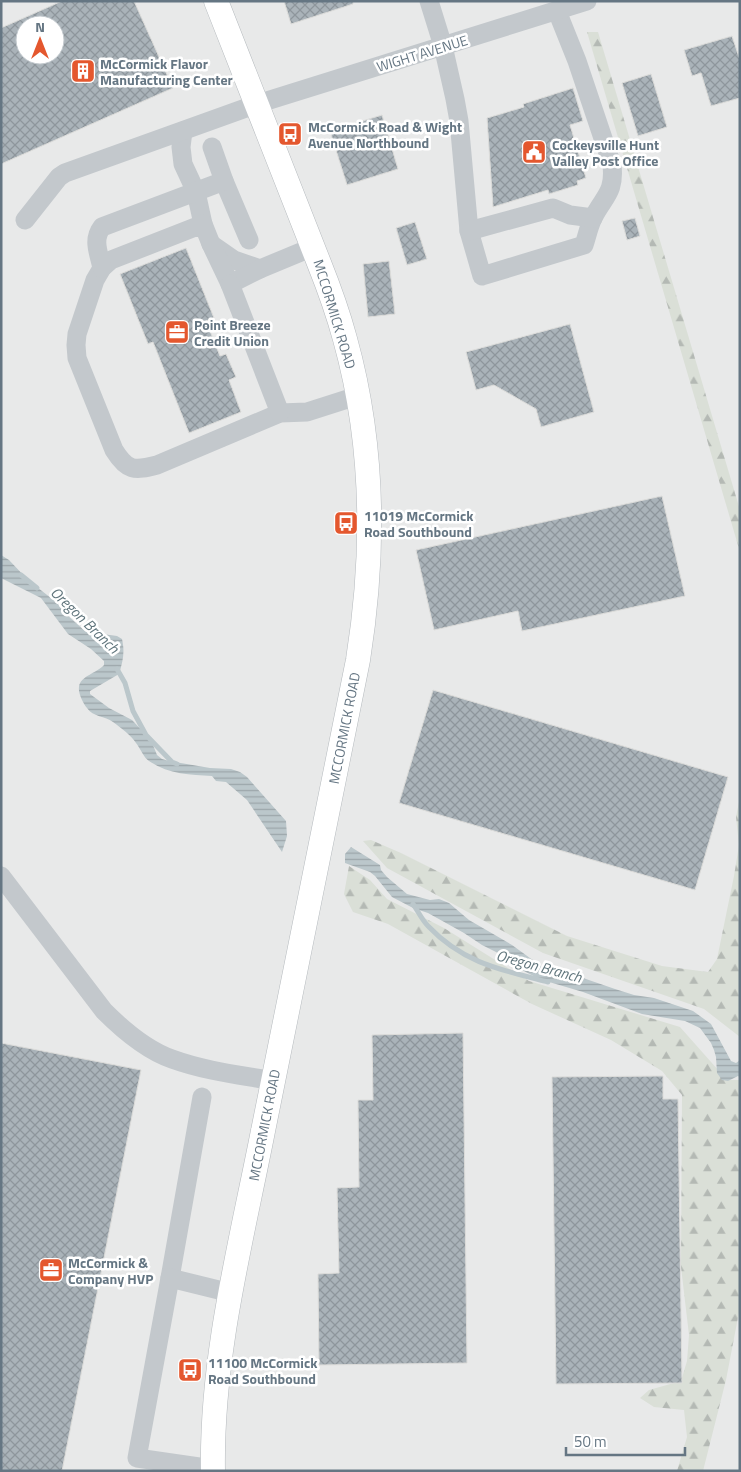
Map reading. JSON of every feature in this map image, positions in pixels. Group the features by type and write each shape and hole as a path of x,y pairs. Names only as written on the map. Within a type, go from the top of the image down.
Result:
{"main road":[{"name":"MCCORMICK ROAD","path":"213,1470 215,1393 220,1355 363,630 370,555 368,472 358,396 345,340 334,302 216,1"}],"street":[{"path":"429,1 443,46 458,121 469,231 482,276 584,244 593,218 611,190 614,178 612,165 577,61 556,11"},
{"name":"WIGHT AVENUE","path":"25,220 59,177 65,173 257,104 587,1"},
{"path":"184,130 181,147 183,164 196,192 203,224 230,284 280,413"},
{"path":"212,147 249,240"},
{"path":"102,268 96,240 102,227 224,181"},
{"path":"469,231 553,208 570,215 593,218"},
{"path":"203,224 111,260 102,268 95,280 77,334 77,358 114,450 122,462 132,468 140,469 157,465 280,413 307,412 358,396"},
{"path":"211,244 234,260 260,269"},
{"path":"230,284 313,247"},
{"path":"1,876 104,1011 124,1031 170,1059 198,1067 273,1082"},
{"path":"202,1096 137,1458 213,1470"},
{"path":"170,1278 231,1292"}],"shaded area":[{"path":"1,1 740,1 740,1471 1,1471"}],"green space":[{"path":"587,32 598,32 740,510 740,552"},
{"path":"740,797 740,1037 704,1009 543,953 387,868 363,841 371,840 401,853 567,936 662,966 708,972 717,959 734,876 739,845 736,817"},
{"path":"349,866 370,880 387,899 444,928 529,981 680,1027 727,1080 740,1080 740,1307 726,1380 703,1471 677,1471 687,1437 684,1410 654,1407 640,1398 649,1390 681,1381 687,1361 689,1335 681,1267 682,1095 662,1071 611,1040 532,1004 388,924 353,912 344,894"}],"water":[{"name":"Oregon Branch","path":"1,555 56,602 86,632 117,636 122,639 123,656 119,674 90,691 90,694 109,708 132,720 151,740 157,755 162,759 210,768 231,769 247,777 286,821 287,836 282,852 247,800 226,782 216,781 212,776 179,773 156,765 147,760 129,734 110,720 90,711 80,695 80,683 104,665 104,661 91,649 68,634 41,598 1,578"},
{"name":"Oregon Branch","path":"351,847 380,865 381,870 387,877 407,894 430,900 439,899 449,903 469,920 512,945 552,974 583,978 634,995 654,998 693,1011 711,1024 731,1061 736,1063 740,1060 740,1077 738,1076 728,1081 722,1080 717,1073 714,1050 700,1028 685,1021 642,1014 583,992 539,979 524,971 508,958 482,945 464,933 428,913 413,908 392,897 370,872 345,863 345,854"}],"building":[{"name":"McCormick Flavor Manufacturing Center","path":"62,1 134,1 173,88 1,164 1,28 15,22 15,65 65,65 65,15 30,15"},
{"path":"284,1 353,1 353,4 291,24"},
{"path":"732,36 740,60 740,98 711,106 701,73 692,76 684,50"},
{"path":"651,74 667,127 638,136 622,83"},
{"name":"Cockeysville Hunt Valley Post Office","path":"573,88 583,121 570,125 586,178 577,181 578,185 549,194 548,190 493,207 487,118 524,107 523,104"},
{"path":"382,115 398,169 347,185 330,131"},
{"path":"635,218 640,236 627,240 622,221"},
{"path":"415,222 427,259 407,265 396,228"},
{"name":"Point Breeze Credit Union","path":"186,248 214,318 206,321 220,356 226,354 236,377 229,380 241,412 189,433 153,342 148,344 120,274"},
{"path":"389,261 395,314 368,317 363,264"},
{"path":"570,324 594,412 541,427 536,409 494,385 476,390 466,352"},
{"path":"662,496 685,596 522,631 518,611 434,630 416,550"},
{"path":"433,690 728,777 695,890 399,803"},
{"path":"463,1033 467,1363 319,1365 318,1274 339,1273 337,1188 359,1187 358,1100 373,1100 372,1035"},
{"name":"McCormick & Company HVP","path":"1,1043 141,1070 62,1471 1,1471"},
{"path":"663,1076 663,1099 678,1099 682,1383 556,1384 552,1077"}],"waterway":[{"name":"Oregon Branch","path":"21,575 37,588"},
{"name":"Oregon Branch","path":"117,669 125,683 133,711 146,735 172,762 177,764"},
{"name":"Oregon Branch","path":"413,904 426,924 441,939 455,949 499,969 548,982"}],"place":[{"name":"McCormick Flavor Manufacturing Center","path":"83,71"},
{"name":"McCormick Road & Wight Avenue Northbound","path":"290,134"},
{"name":"Cockeysville Hunt Valley Post Office","path":"534,152"},
{"name":"Point Breeze Credit Union","path":"177,332"},
{"name":"11019 McCormick Road Southbound","path":"346,523"},
{"name":"McCormick & Company HVP","path":"51,1270"},
{"name":"11100 McCormick Road Southbound","path":"190,1370"}]}
